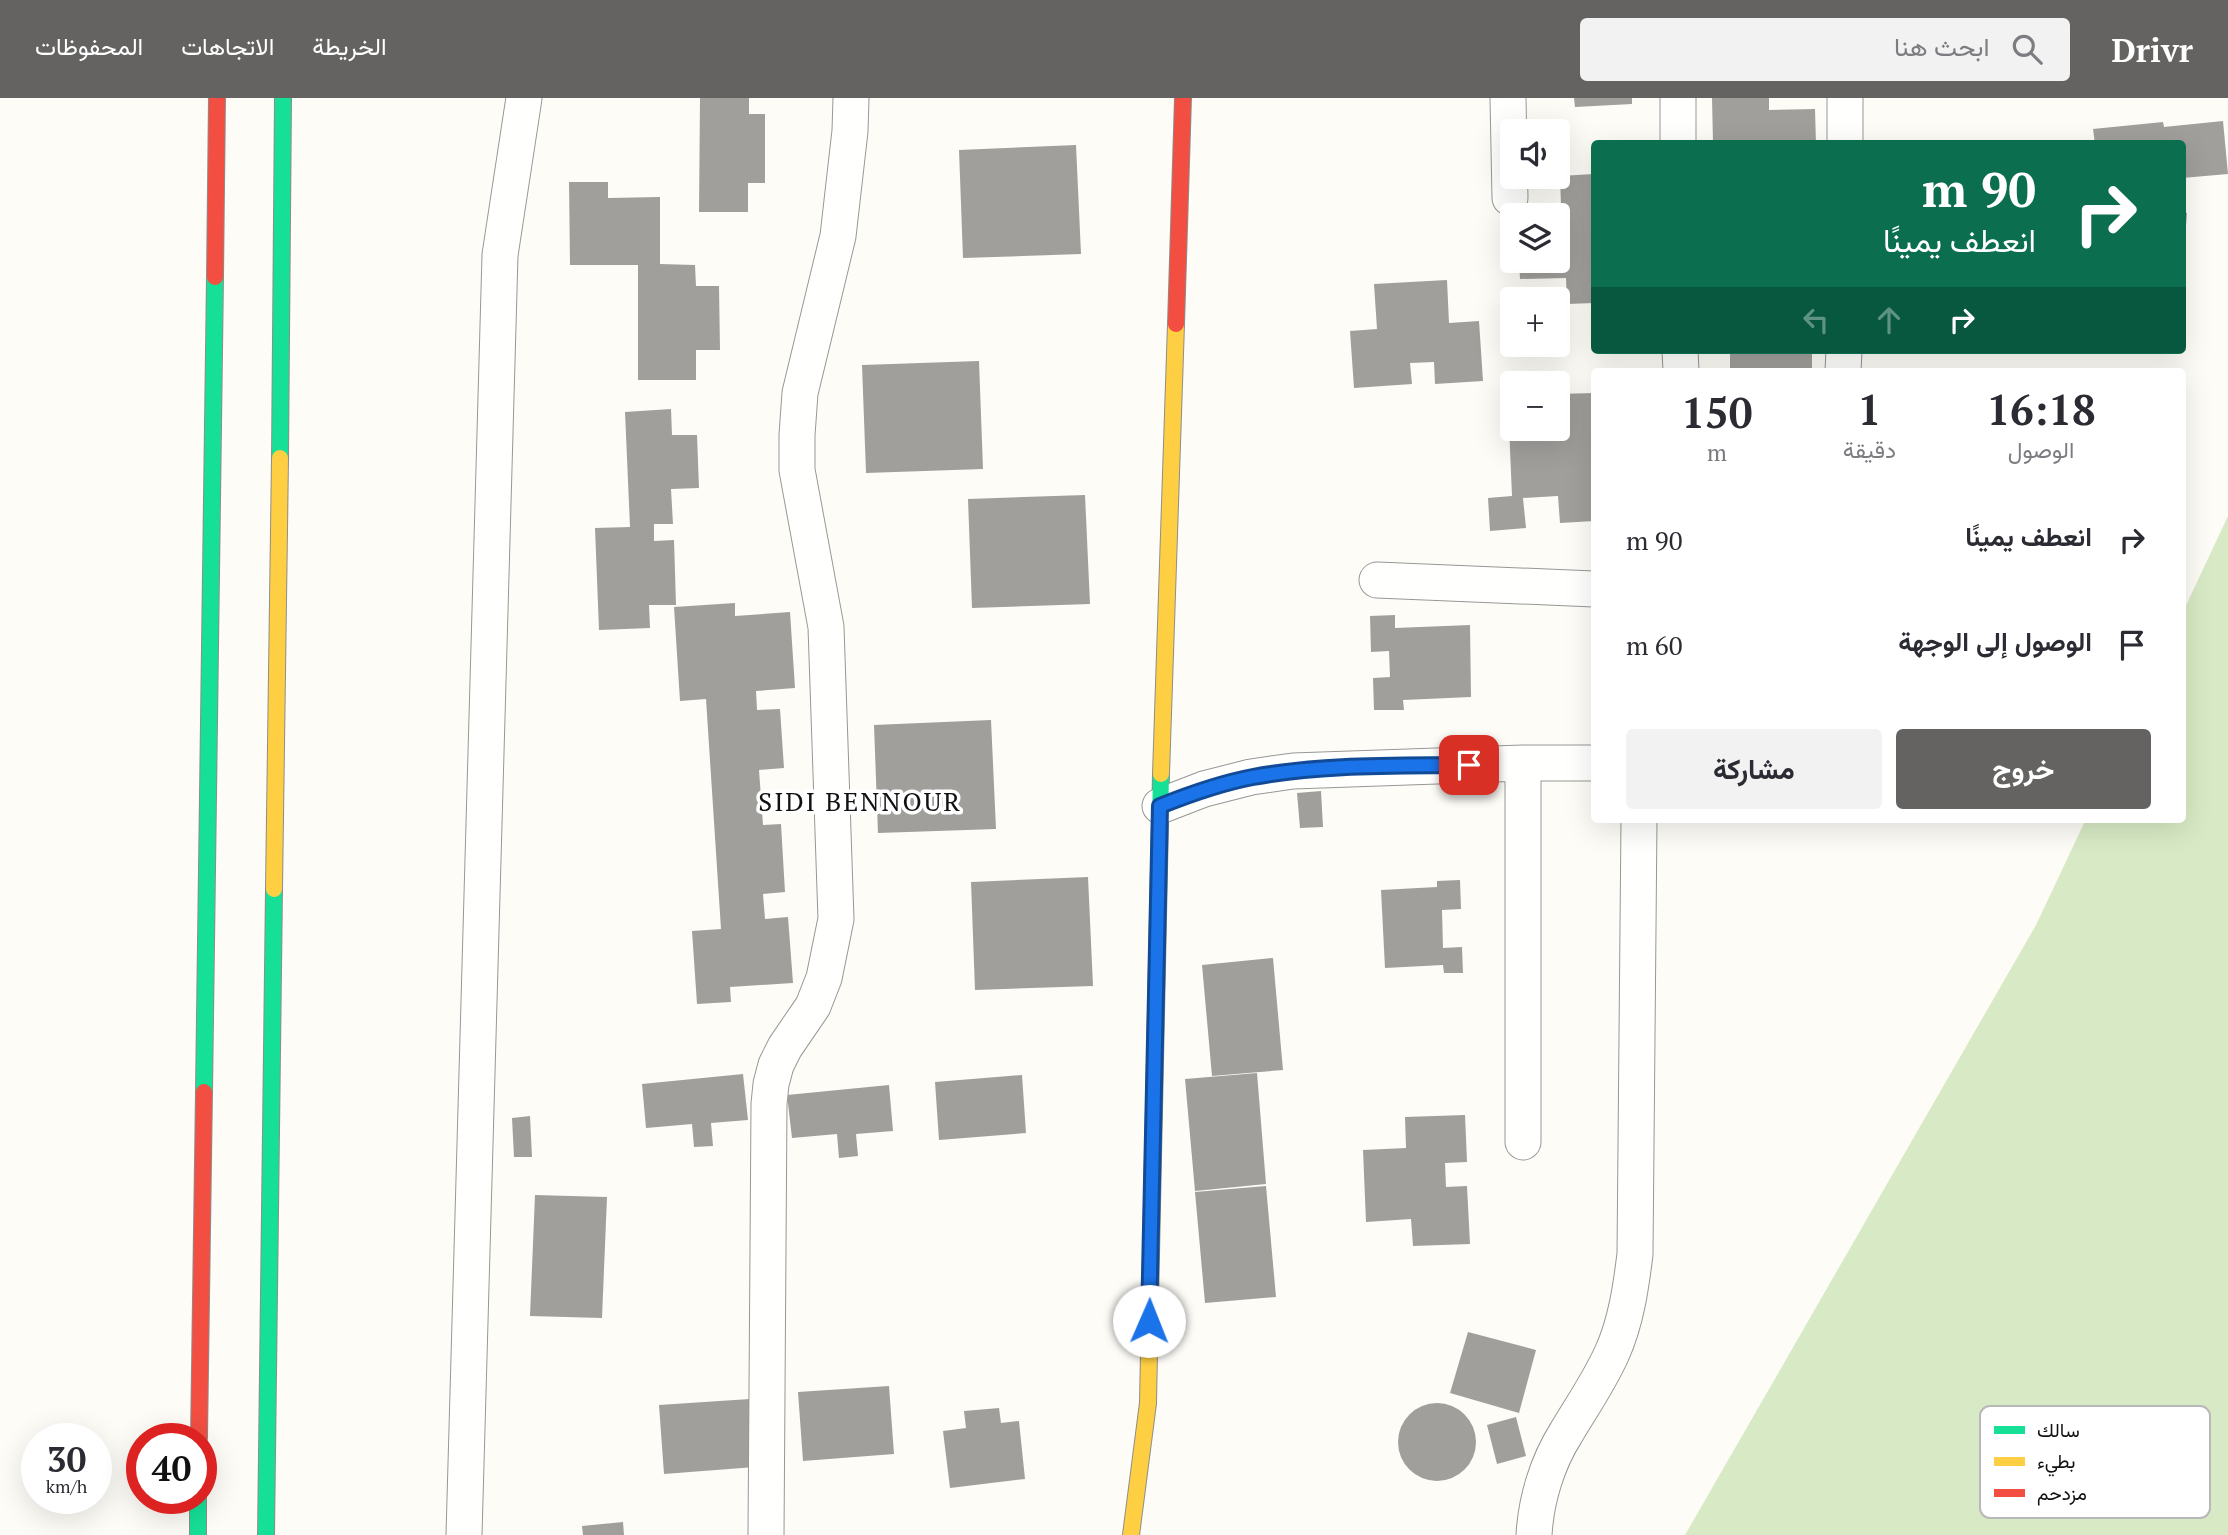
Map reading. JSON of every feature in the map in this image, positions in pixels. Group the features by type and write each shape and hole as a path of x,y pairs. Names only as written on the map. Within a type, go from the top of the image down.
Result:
{"main road":[{"path":"199,1423 217,98"},
{"path":"266,1535 283,98"},
{"path":"1131,1535 1148,1403 1160,806 1183,98"},
{"path":"198,1514 198,1535"}],"street":[{"path":"464,1535 500,255 524,98"},
{"path":"766,1535 771,1084 785,1047 813,1006 831,949 836,919 826,627 797,470 797,435 800,393 838,236 851,98"},
{"path":"1508,98 1510,198"},
{"path":"1678,98 1678,140"},
{"path":"1845,140 1846,98"},
{"path":"1377,580 1591,589"},
{"path":"1522,763 1524,1142"},
{"path":"1160,806 1204,789 1251,777 1293,771 1591,763"},
{"path":"1534,1535 1542,1489 1551,1461 1613,1351 1631,1286 1635,1254 1639,823"}],"green space":[{"path":"2228,516 2228,1535 1685,1535 2036,925 2084,823 2186,823 2186,605"}],"building":[{"path":"700,98 749,98 749,114 765,114 765,183 748,183 748,212 699,212"},
{"path":"1574,98 1632,98 1632,104 1575,107"},
{"path":"1712,98 1769,98 1769,110 1815,109 1816,140 1713,140"},
{"path":"2223,121 2228,174 2186,178 2186,140 2094,140 2093,129 2163,122 2164,127"},
{"path":"1076,145 1081,254 963,258 959,150"},
{"path":"1591,174 1591,303 1570,304 1570,287 1566,287 1566,278 1520,279 1520,273 1570,273 1570,203 1561,203 1560,189 1570,189 1570,175"},
{"path":"569,182 608,182 608,198 660,197 660,264 695,265 696,286 719,286 720,350 696,350 696,380 638,380 638,265 570,265"},
{"path":"1447,280 1449,323 1479,321 1483,381 1435,384 1434,362 1410,363 1412,384 1354,388 1350,331 1377,329 1374,284"},
{"path":"1730,354 1812,354 1812,368 1730,368"},
{"path":"979,361 983,469 866,473 862,365"},
{"path":"1591,393 1591,521 1560,523 1558,496 1523,498 1526,528 1490,531 1488,498 1512,496 1510,441 1570,441 1570,394"},
{"path":"671,409 672,435 697,435 699,488 671,489 673,524 654,524 654,541 674,540 676,605 649,605 650,628 599,630 595,528 630,527 625,412"},
{"path":"1085,495 1090,604 972,608 968,499"},
{"path":"735,603 735,616 790,612 795,688 756,691 757,710 780,709 784,768 759,770 763,825 781,824 785,892 763,894 765,919 788,917 793,983 730,987 731,1002 697,1004 692,931 721,929 706,699 680,701 674,607"},
{"path":"1395,615 1395,628 1470,625 1471,697 1403,700 1404,710 1374,710 1373,678 1390,677 1389,651 1371,652 1370,616"},
{"path":"991,720 996,829 878,833 874,725"},
{"path":"1321,791 1323,827 1300,828 1297,793"},
{"path":"1088,877 1093,986 975,990 971,882"},
{"path":"1460,880 1461,909 1442,910 1443,948 1462,947 1463,973 1444,973 1443,965 1385,968 1381,890 1437,887 1437,881"},
{"path":"1273,958 1283,1070 1212,1076 1202,965"},
{"path":"1257,1073 1266,1184 1195,1191 1185,1079"},
{"path":"743,1074 748,1120 711,1123 713,1146 694,1147 692,1124 646,1128 642,1084"},
{"path":"1022,1075 1026,1133 939,1140 935,1082"},
{"path":"889,1085 893,1131 856,1134 858,1156 839,1158 837,1134 792,1138 787,1095"},
{"path":"1465,1115 1467,1162 1445,1163 1446,1187 1467,1186 1470,1244 1413,1246 1411,1219 1366,1222 1363,1150 1406,1148 1405,1117"},
{"path":"530,1116 532,1157 514,1157 512,1118"},
{"path":"1266,1186 1276,1297 1205,1303 1195,1192"},
{"path":"535,1195 607,1197 602,1318 530,1316"},
{"path":"1468,1332 1536,1350 1519,1413 1450,1393"},
{"path":"889,1386 894,1454 803,1461 798,1392"},
{"path":"750,1399 755,1467 664,1474 659,1405"},
{"path":"1437,1403 1452,1406 1469,1420 1476,1442 1473,1457 1459,1474 1437,1481 1422,1478 1405,1464 1398,1442 1401,1427 1415,1410"},
{"path":"999,1408 1001,1423 1019,1421 1025,1479 950,1488 943,1431 966,1428 964,1411"},
{"path":"1516,1417 1526,1456 1497,1464 1487,1425"},
{"path":"623,1522 624,1535 583,1535 582,1526"}],"traffic: fast":[{"path":"280,458 283,98"},
{"path":"204,1092 215,277"},
{"path":"1152,1205 1161,774"},
{"path":"266,1535 274,889"},
{"path":"198,1514 198,1535"}],"traffic: slow":[{"path":"1161,774 1176,324"},
{"path":"274,889 280,458"},
{"path":"1131,1535 1148,1403 1152,1205"}],"traffic: jam":[{"path":"215,277 217,98"},
{"path":"1176,324 1183,98"},
{"path":"199,1423 204,1092"}],"district":[{"name":"SIDI BENNOUR","path":"860,802"}],"route":[{"path":"1149,1321 1160,806 1204,789 1251,777 1293,771 1469,765"}]}
